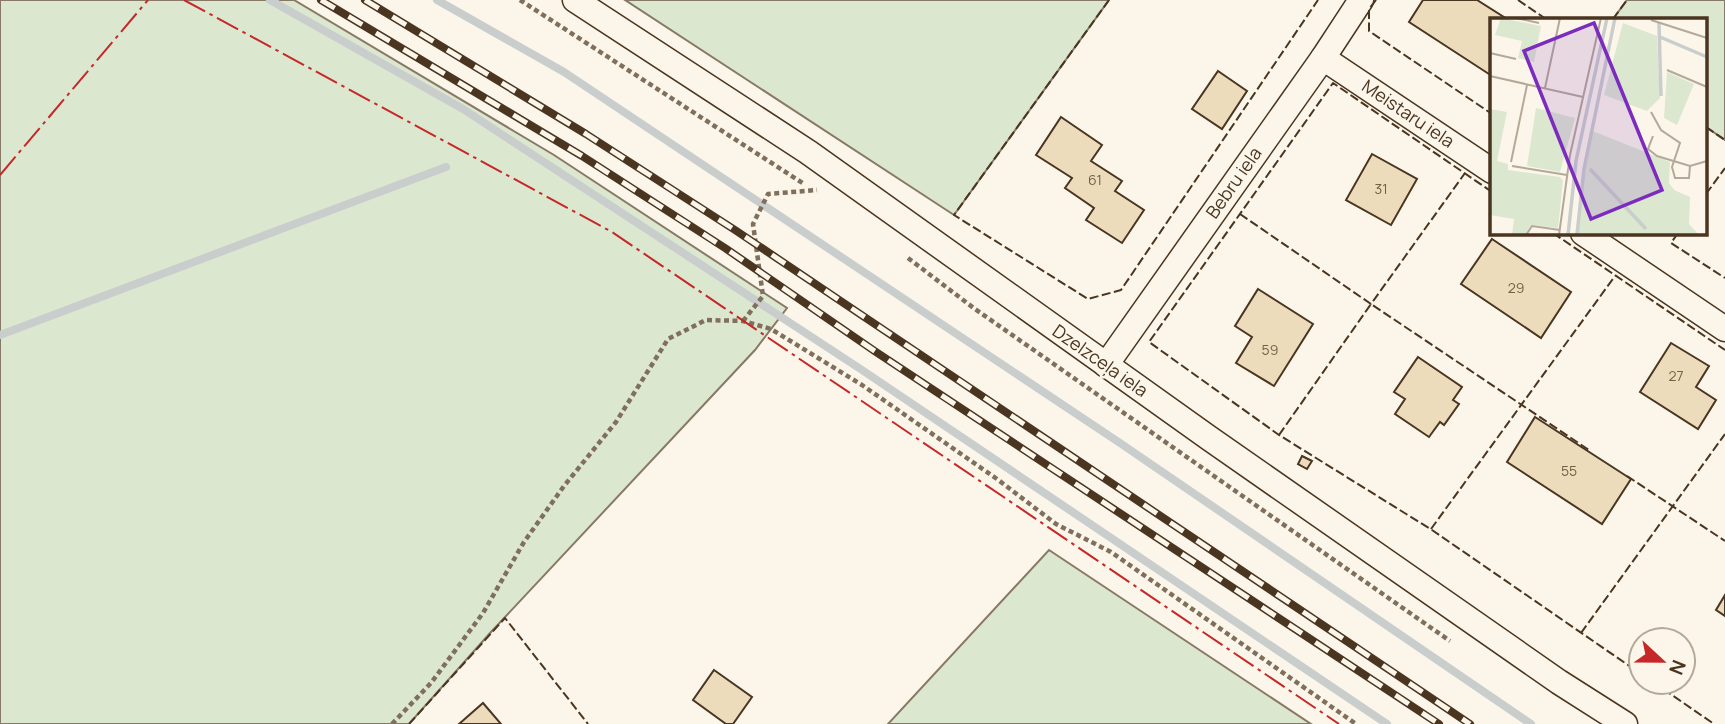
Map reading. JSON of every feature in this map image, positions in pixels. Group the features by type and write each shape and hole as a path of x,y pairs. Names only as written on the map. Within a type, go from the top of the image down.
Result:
{"street":[{"name":"Dzelzceļa iela","path":"575,0 846,180 1559,682 1625,724"},
{"name":"Bebru iela","path":"1106,365 1324,58 1361,0"},
{"name":"Meistaru iela","path":"1324,58 1490,170"},
{"path":"1584,234 1725,329"}],"path":[{"path":"520,0 823,197"},
{"path":"743,321 762,296 753,224 768,194 838,188 846,180"},
{"path":"898,251 986,317 1456,645"},
{"path":"392,724 431,683 483,613 524,541 616,422 668,339 706,320 743,321 771,329 862,385 997,479 1056,524 1111,552 1356,724"}],"green space":[{"path":"0,0 294,0 554,155 787,308 755,350 491,632 409,724 0,724"},
{"path":"625,0 1109,0 954,215"},
{"path":"1627,0 1725,0 1725,140 1708,128 1708,18 1614,18"},
{"path":"1049,550 1311,724 888,724"}],"building":[{"path":"1423,0 1477,0 1505,18 1490,18 1490,75 1409,22"},
{"path":"1218,71 1247,91 1222,129 1192,109"},
{"path":"1061,117 1102,145 1091,161 1122,181 1115,191 1144,210 1122,243 1086,220 1094,208 1065,188 1072,178 1036,155"},
{"path":"1372,154 1417,179 1391,225 1346,200"},
{"path":"1492,239 1571,292 1541,338 1461,284"},
{"path":"1258,289 1313,324 1274,386 1236,363 1252,337 1235,326"},
{"path":"1671,343 1709,366 1696,387 1716,400 1698,429 1640,392"},
{"path":"1418,357 1462,387 1453,400 1459,404 1444,425 1440,422 1429,437 1395,414 1405,399 1394,392"},
{"path":"1535,417 1631,479 1602,524 1507,462"},
{"path":"1302,456 1312,461 1307,469 1298,464"},
{"path":"1725,595 1725,616 1716,610"},
{"path":"714,670 752,697 733,724 726,724 693,700"},
{"path":"483,703 501,724 459,724"}],"waterway":[{"path":"270,0 463,109 862,370 1387,724"},
{"path":"437,0 564,72 1120,443 1531,724"},
{"path":"0,335 446,167"}],"railway":[{"path":"321,0 582,156 725,248 876,352 1439,724"},
{"path":"365,0 586,134 735,230 1470,724"}],"fence":[{"path":"1109,0 954,215 1088,299 1121,290 1318,0"},
{"path":"1376,0 1369,9 1369,31 1490,113"},
{"path":"1518,0 1545,18"},
{"path":"1614,18 1627,0"},
{"path":"1490,191 1333,83 1149,342 1279,435 1432,530 1627,664"},
{"path":"1708,128 1725,140"},
{"path":"1708,191 1725,168"},
{"path":"1240,214 1371,304 1465,173"},
{"path":"1554,234 1725,350"},
{"path":"1677,234 1671,243 1725,278"},
{"path":"1431,529 1615,276"},
{"path":"1279,435 1371,304 1589,450"},
{"path":"1581,633 1725,434"},
{"path":"1627,476 1725,541"},
{"path":"409,724 505,618 588,724"},
{"path":"1673,696 1714,724"}],"power":[{"path":"0,175 148,0"},
{"path":"184,0 612,232 1339,724"}]}
